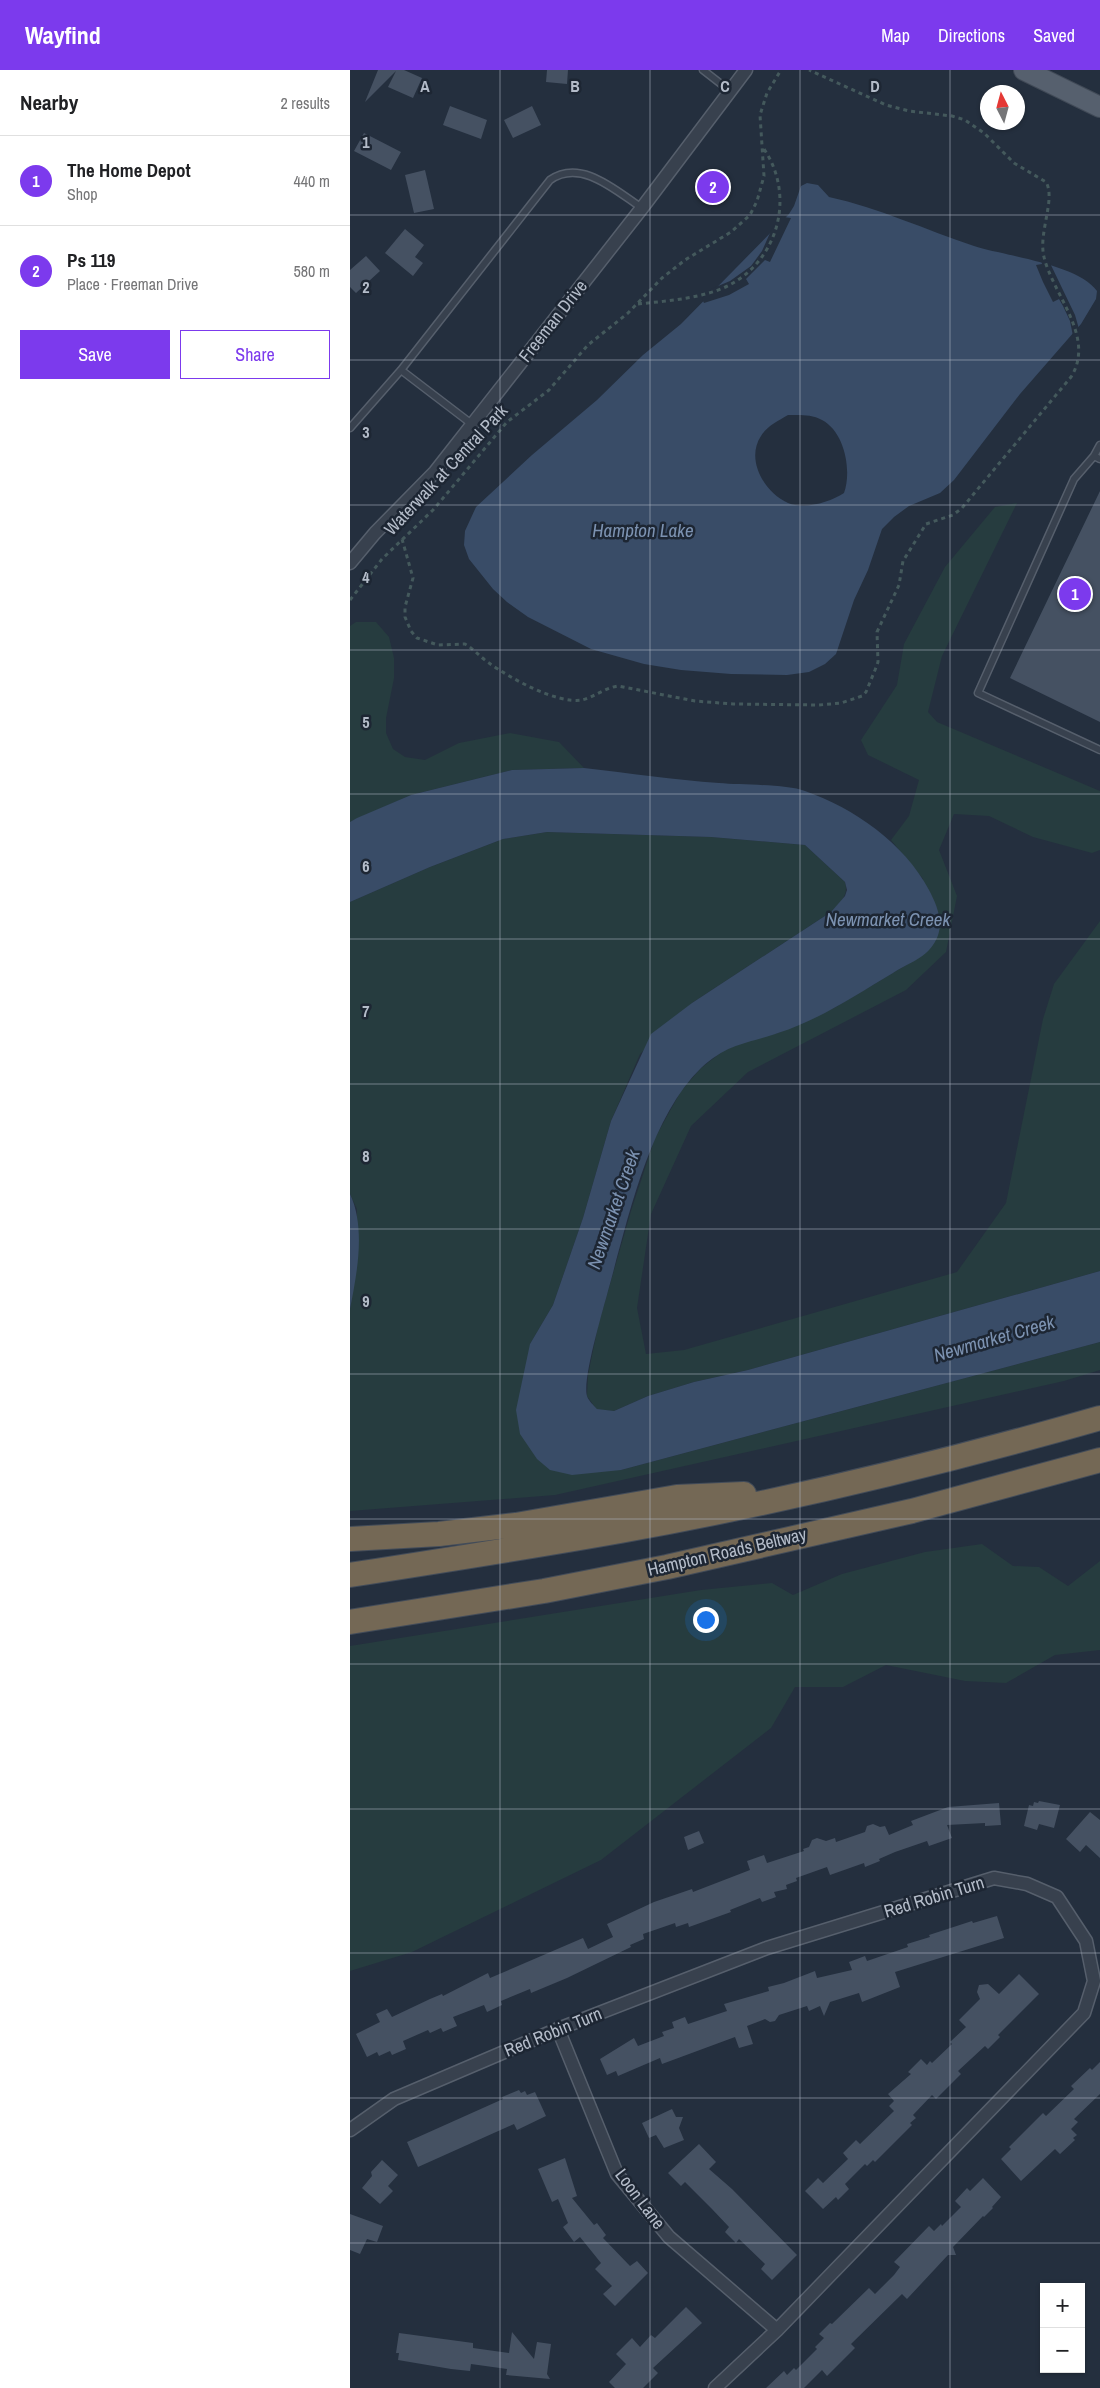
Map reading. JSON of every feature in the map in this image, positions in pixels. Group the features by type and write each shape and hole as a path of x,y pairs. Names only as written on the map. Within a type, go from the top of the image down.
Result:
{"highway":[{"path":"350,1575 621,1531 816,1490 1032,1438 1100,1418"},
{"name":"Hampton Roads Beltway","path":"350,1622 544,1591 667,1567 912,1511 1100,1460"},
{"path":"350,1539 438,1534 516,1525 677,1497 816,1490"}],"main road":[{"path":"1024,70 1100,107"}],"street":[{"name":"Freeman Drive","path":"350,563 370,539 435,472 473,425 642,208 746,70"},
{"name":"Red Robin Turn","path":"350,2130 394,2099 558,2029 767,1948 994,1878 1027,1884 1057,1897 1086,1941 1094,1981 1084,2013 777,2330 715,2388"},
{"name":"Loon Lane","path":"558,2029 617,2174 669,2237 777,2330"}],"lane":[{"path":"703,70 730,91"},
{"path":"350,428 401,370 466,289 538,193 557,175 567,172 588,175 600,180 642,208"},
{"path":"401,370 473,425"},
{"path":"1100,445 1097,458 1074,480 978,693 1100,750"}],"path":[{"name":"Waterwalk at Central Park","path":"350,600 363,582 402,539 432,510 507,422 549,390 588,345 638,304 662,278 685,260 731,232 750,215 758,201 764,176 760,125 763,104 780,70"},
{"path":"402,539 413,578 405,607 405,617 411,632 418,638 438,645 465,644 488,663 507,674 559,698 582,700 605,689 618,686 711,703 819,705 856,699 866,692 878,662 875,642 877,632 899,585 903,561 922,529 930,521 953,515 962,508 1071,376 1078,360 1078,342 1074,324 1046,266 1042,240 1050,195 1048,186 1042,179 1014,163 978,128 959,117 916,112 886,105 809,70"},
{"path":"638,304 686,298 722,289 740,280 754,268 770,242 779,221 781,201 777,173 762,146"}],"green space":[{"path":"1017,503 942,656 928,712 937,722 1100,791 1100,850 1092,853 1033,837 989,816 954,814 939,850 957,896 946,952 906,990 748,1072 691,1126 651,1214 637,1308 646,1354 684,1350 957,1272 1006,1203 1043,1019 1054,984 1100,921 1100,1271 748,1370 694,1382 648,1396 614,1411 597,1410 587,1396 588,1375 598,1326 631,1211 655,1138 681,1091 701,1068 723,1051 750,1039 778,1033 834,1008 918,958 923,879 891,840 909,816 919,780 868,755 861,740 897,685 904,644 945,567 995,507"},
{"path":"356,622 376,622 389,637 394,658 394,678 386,718 386,733 393,749 405,757 425,760 459,743 510,733 559,742 584,768 512,770 411,795 350,822 350,626"},
{"path":"547,832 711,837 805,845 845,882 846,887 843,899 831,912 692,1003 640,1054 611,1121 583,1218 553,1305 530,1344 621,1470 1100,1342 1100,1370 1064,1381 555,1495 350,1511 350,1309 357,1255 357,1209 350,1194 350,902 430,867 503,839"},
{"path":"982,1544 1013,1566 1039,1567 1068,1586 1100,1561 1100,1650 1055,1655 1006,1683 965,1681 886,1665 843,1687 795,1687 771,1728 601,1860 412,1952 350,1971 350,1646 701,1590 772,1583 793,1595 842,1574 925,1552"}],"water":[{"name":"Hampton Lake","path":"807,183 818,185 829,197 884,213 974,246 1040,262 1074,274 1088,282 1097,291 1096,299 1081,324 1020,394 954,480 940,493 909,506 882,529 868,570 854,600 836,654 825,664 809,672 787,675 731,674 681,670 644,664 591,649 528,617 493,589 469,559 464,545 465,531 476,507 532,455 597,400 643,355 681,324 789,214 801,186","holes":["788,415 805,415 818,418 830,426 836,433 845,453 847,463 844,493 817,504 802,506 788,503 772,492 765,484 756,465 757,445 763,432"]},
{"name":"Newmarket Creek","path":"584,768 702,782 787,787 823,798 842,807 876,829 906,857 919,873 929,890 938,910 940,924 937,938 933,945 920,957 808,1021 793,1028 738,1045 720,1054 701,1068 683,1090 667,1115 654,1143 632,1203 587,1376 587,1396 593,1405 597,1409 614,1411 648,1396 694,1382 748,1370 1100,1271 1100,1342 621,1470 572,1475 550,1470 537,1459 520,1434 516,1410 530,1344 553,1305 583,1218 611,1121 651,1034 692,1003 831,912 845,896 847,890 845,882 805,845 711,837 547,832 503,839 430,867 350,902 350,822 411,795 512,770"},
{"path":"350,1194 358,1221 359,1251 350,1309"}],"pier":[{"path":"785,214 784,217 791,218 770,262 765,260 746,279 749,284 729,295 704,303 702,299 711,289 730,281 751,266 762,251 774,224"},
{"path":"1041,259 1049,261 1075,315 1079,329 1073,336 1070,321 1063,306 1059,299 1053,302 1043,282 1036,265 1042,264"}],"building":[{"path":"378,70 404,70 422,78 413,98 388,87 396,71 365,102"},
{"path":"547,70 568,70 567,84 546,82"},
{"path":"450,106 487,120 481,139 443,125"},
{"path":"532,106 541,125 513,138 504,120"},
{"path":"364,133 401,152 391,170 354,151"},
{"path":"425,170 434,209 414,213 405,175"},
{"path":"713,174 726,185 713,201 699,190"},
{"path":"405,229 424,245 415,257 423,263 413,276 385,253"},
{"path":"366,256 380,271 356,293 350,287 350,270"},
{"path":"1100,491 1100,722 1010,678"},
{"path":"1039,1801 1060,1805 1054,1828 1039,1824 1037,1830 1024,1826 1029,1805 1033,1806 1034,1802 1038,1803"},
{"path":"999,1803 1001,1825 985,1826 985,1823 947,1825 952,1838 929,1846 927,1841 895,1852 865,1867 864,1863 830,1875 827,1867 796,1878 797,1881 786,1885 787,1889 774,1892 776,1897 762,1902 760,1898 730,1910 731,1912 689,1927 688,1923 676,1927 675,1923 643,1934 644,1939 630,1945 631,1947 567,1978 531,1993 530,1989 501,2001 502,2005 487,2012 484,2005 453,2017 457,2026 443,2032 441,2028 430,2033 428,2030 403,2041 406,2049 392,2055 390,2051 379,2056 377,2052 367,2057 356,2034 380,2022 376,2014 387,2009 392,2017 442,1994 443,1996 488,1973 490,1978 583,1938 588,1949 613,1937 607,1924 654,1902 692,1889 693,1892 750,1870 747,1861 764,1855 767,1863 804,1851 803,1849 809,1847 812,1840 817,1838 826,1841 835,1838 836,1842 865,1832 867,1826 873,1824 880,1827 885,1826 889,1835 913,1825 911,1821 948,1807"},
{"path":"1090,1812 1100,1820 1100,1858 1086,1845 1080,1852 1066,1839"},
{"path":"699,1831 704,1843 688,1850 684,1837"},
{"path":"997,1916 1004,1938 895,1972 900,1987 862,2002 859,1993 830,2002 824,2016 820,2006 809,2011 807,2006 779,2015 775,2021 770,2022 765,2019 747,2026 753,2044 739,2048 735,2037 662,2064 660,2058 618,2076 616,2071 607,2075 600,2059 634,2038 638,2046 664,2036 662,2032 674,2028 672,2022 685,2017 688,2024 727,2011 724,2004 769,1991 768,1987 815,1971 817,1978 852,1970 849,1962 865,1956 867,1961 908,1947 907,1944 930,1937 929,1935 972,1921 973,1923"},
{"path":"1019,1974 1039,1994 998,2035 1000,2037 988,2049 985,2046 958,2071 961,2074 936,2099 932,2095 913,2115 916,2118 910,2123 912,2125 875,2162 873,2160 867,2166 865,2164 845,2184 849,2189 838,2200 836,2197 823,2209 805,2191 818,2178 823,2183 848,2159 843,2153 856,2140 860,2144 894,2111 889,2106 894,2101 888,2094 911,2074 908,2072 921,2059 927,2065 930,2061 932,2063 952,2044 950,2042 966,2027 959,2020 980,1999 977,1992 979,1985 988,1984 999,1994"},
{"path":"1100,2062 1100,2094 1074,2119 1078,2122 1071,2129 1077,2135 1073,2138 1075,2140 1060,2154 1055,2149 1021,2181 1001,2159 1011,2149 1009,2147 1043,2113 1046,2116 1074,2089 1071,2086 1090,2068 1092,2070"},
{"path":"519,2090 521,2093 525,2091 527,2095 535,2092 546,2116 517,2130 514,2124 418,2167 407,2142"},
{"path":"672,2109 676,2117 683,2117 679,2128 684,2140 664,2148 656,2135 649,2138 642,2123"},
{"path":"699,2144 716,2162 709,2169 732,2189 797,2255 772,2280 761,2269 765,2264 739,2239 736,2243 725,2232 729,2227 712,2209 685,2182 681,2186 668,2173"},
{"path":"565,2158 577,2196 572,2198 594,2225 597,2223 606,2235 603,2238 630,2266 637,2261 648,2273 615,2306 603,2294 612,2286 595,2269 601,2263 580,2237 574,2242 563,2227 568,2223 558,2199 552,2202 538,2169"},
{"path":"382,2160 398,2175 388,2186 393,2191 380,2204 362,2188 372,2176 371,2172"},
{"path":"983,2178 1001,2197 993,2208 953,2247 956,2255 948,2255 907,2299 902,2294 851,2344 855,2348 827,2376 822,2370 804,2388 766,2388 784,2371 787,2375 794,2368 796,2370 817,2349 815,2347 824,2338 819,2334 869,2288 875,2294 900,2267 894,2262 929,2226 934,2231 941,2224 942,2226 961,2207 955,2201 967,2188 970,2191"},
{"path":"350,2214 383,2226 377,2242 367,2239 360,2254 350,2250"},
{"path":"686,2307 702,2323 653,2368 658,2373 643,2388 615,2388 609,2382 626,2364 616,2354 632,2338 640,2347 651,2335 655,2338"},
{"path":"512,2332 534,2359 537,2342 551,2344 547,2374 550,2379 506,2375 507,2369 471,2364 470,2371 451,2369 398,2360 399,2353 396,2353 399,2333 473,2343 473,2348 509,2353"}],"place":[{"name":"Ps 119","path":"713,187"},
{"name":"The Home Depot","path":"1075,594"}]}
